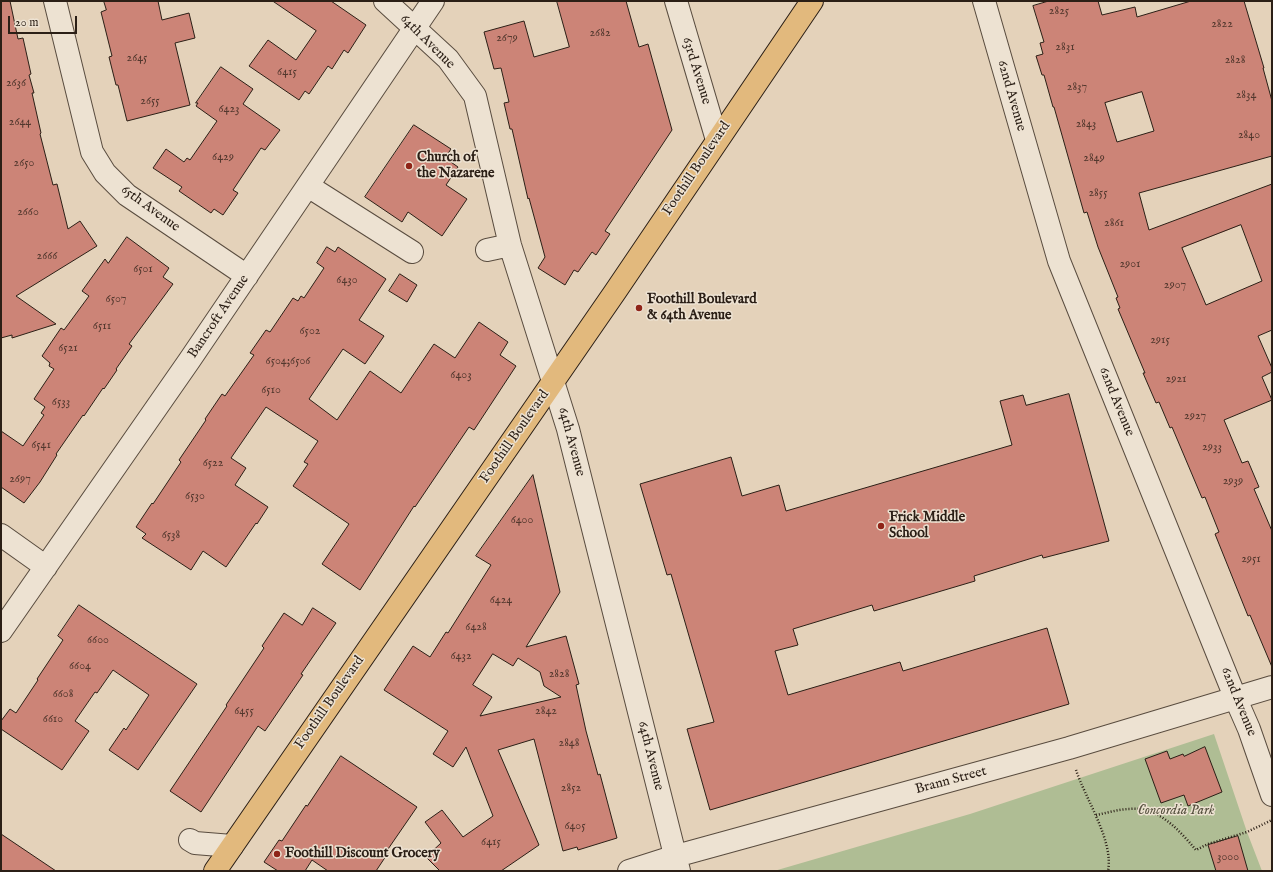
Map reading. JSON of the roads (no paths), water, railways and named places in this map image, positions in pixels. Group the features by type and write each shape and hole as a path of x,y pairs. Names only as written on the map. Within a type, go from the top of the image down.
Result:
{"main road":[{"name":"Foothill Boulevard","path":"215,871 553,381 812,1"}],"street":[{"name":"65th Avenue","path":"54,1 92,152 105,174 127,196 247,276"},
{"name":"64th Avenue","path":"385,1 448,59 475,96 510,245 570,436 678,864"},
{"name":"Bancroft Avenue","path":"1,631 247,276 433,1"},
{"name":"63rd Avenue","path":"676,1 717,140"},
{"name":"62nd Avenue","path":"984,1 1059,261 1249,729 1272,795"},
{"path":"308,186 412,252"},
{"path":"487,250 510,245"},
{"path":"1,535 46,567"},
{"name":"Brann Street","path":"629,871 678,864 1272,687"},
{"path":"190,840 195,843 232,846"}],"place":[{"name":"Church of the Nazarene","path":"409,166"},
{"name":"Foothill Boulevard & 64th Avenue","path":"639,308"},
{"name":"Frick Middle School","path":"881,526"},
{"name":"Foothill Discount Grocery","path":"277,854"}],"park label":[{"name":"Concordia Park","path":"1176,811"}]}
